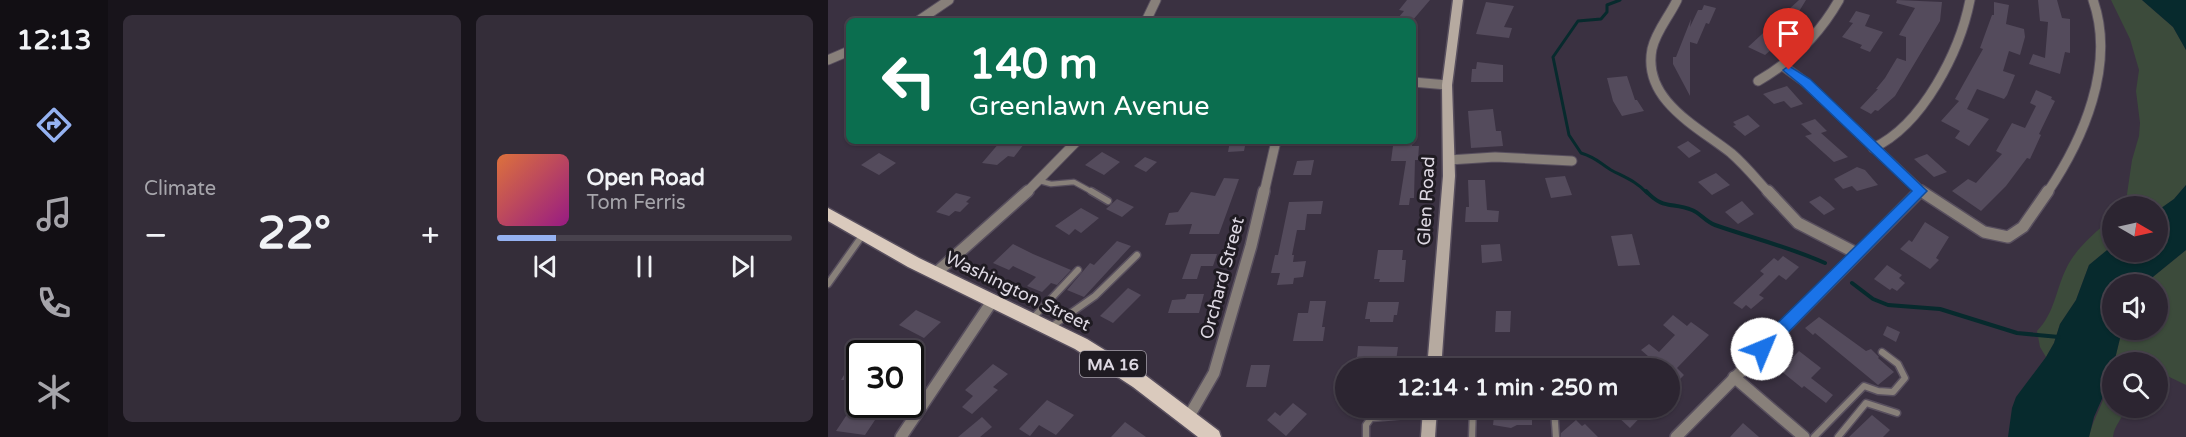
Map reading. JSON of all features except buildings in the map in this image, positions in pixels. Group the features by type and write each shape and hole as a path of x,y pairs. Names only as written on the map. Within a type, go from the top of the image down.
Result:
{"main road":[{"name":"Washington Street","path":"828,214 862,236 1050,328 1115,365 1212,437"}],"street":[{"path":"922,18 949,0"},
{"path":"1147,18 1156,0"},
{"name":"Glen Road","path":"1435,358 1449,160 1447,86 1458,0"},
{"path":"1677,0 1652,46 1650,60 1652,73 1661,96 1733,155 1798,223 1856,253"},
{"path":"1758,81 1783,66 1815,37 1839,0"},
{"path":"1873,148 1887,140 1906,121 1928,97 1945,72 1960,41 1970,0"},
{"path":"1783,66 1805,82 1920,191 1977,228 1991,234 2008,237 2022,228 2057,178 2077,145 2087,120 2095,89 2099,52 2099,25 2092,0"},
{"path":"828,60 846,52"},
{"path":"1416,82 1447,86"},
{"path":"936,273 1040,181 1074,144"},
{"name":"Orchard Street","path":"1188,418 1214,373 1251,246 1275,144"},
{"path":"1449,160 1495,157 1572,161"},
{"path":"1676,437 1920,191"},
{"path":"900,437 993,300"},
{"path":"1734,377 1804,437"},
{"path":"1428,437 1429,418"}],"lane":[{"path":"1040,181 1050,184 1074,182 1108,201"},
{"path":"828,284 862,236"},
{"path":"1050,328 1095,296 1137,255"},
{"path":"1032,319 1078,270"},
{"path":"1814,437 1864,386 1878,391 1893,392 1905,378 1898,364 1882,352"},
{"path":"1838,437 1866,403 1897,413"},
{"path":"1366,437 1364,432 1371,418"},
{"path":"1472,437 1473,418"},
{"path":"1555,418 1556,437"}],"shaded area":[{"path":"2111,0 2142,0 2173,27 2186,50 2186,185 2168,203 2168,196 2127,196 2140,123 2136,91 2139,70 2130,39"},
{"path":"2142,0 2186,0 2186,50 2173,27"},
{"path":"2186,185 2186,250 2157,274 2102,274 2102,340 2120,340 2117,352 2102,352 2102,399 2089,437 2008,437 2016,397 2054,343 2060,324 2076,300 2089,265 2102,254 2102,262 2168,262 2168,203"},
{"path":"2102,226 2102,254 2089,265 2076,300 2060,324 2054,343 2046,357 2040,347 2037,331 2052,308 2063,275 2071,260"},
{"path":"2186,250 2186,385 2168,376 2168,352 2117,352 2120,340 2168,340 2168,274 2157,274"},
{"path":"2102,402 2102,418 2121,418 2113,437 2089,437"}],"waterway":[{"path":"1620,0 1607,5 1607,12 1601,19 1578,21 1553,57 1569,135 1581,153 1594,158 1634,182 1647,193"},
{"path":"1646,191 1658,201 1692,210 1715,225 1825,263"},
{"path":"1852,283 1873,299 1888,305 1940,309 2017,333 2059,337"}],"route":[{"path":"1762,349 1911,197 1920,191 1805,82 1789,70"}]}
